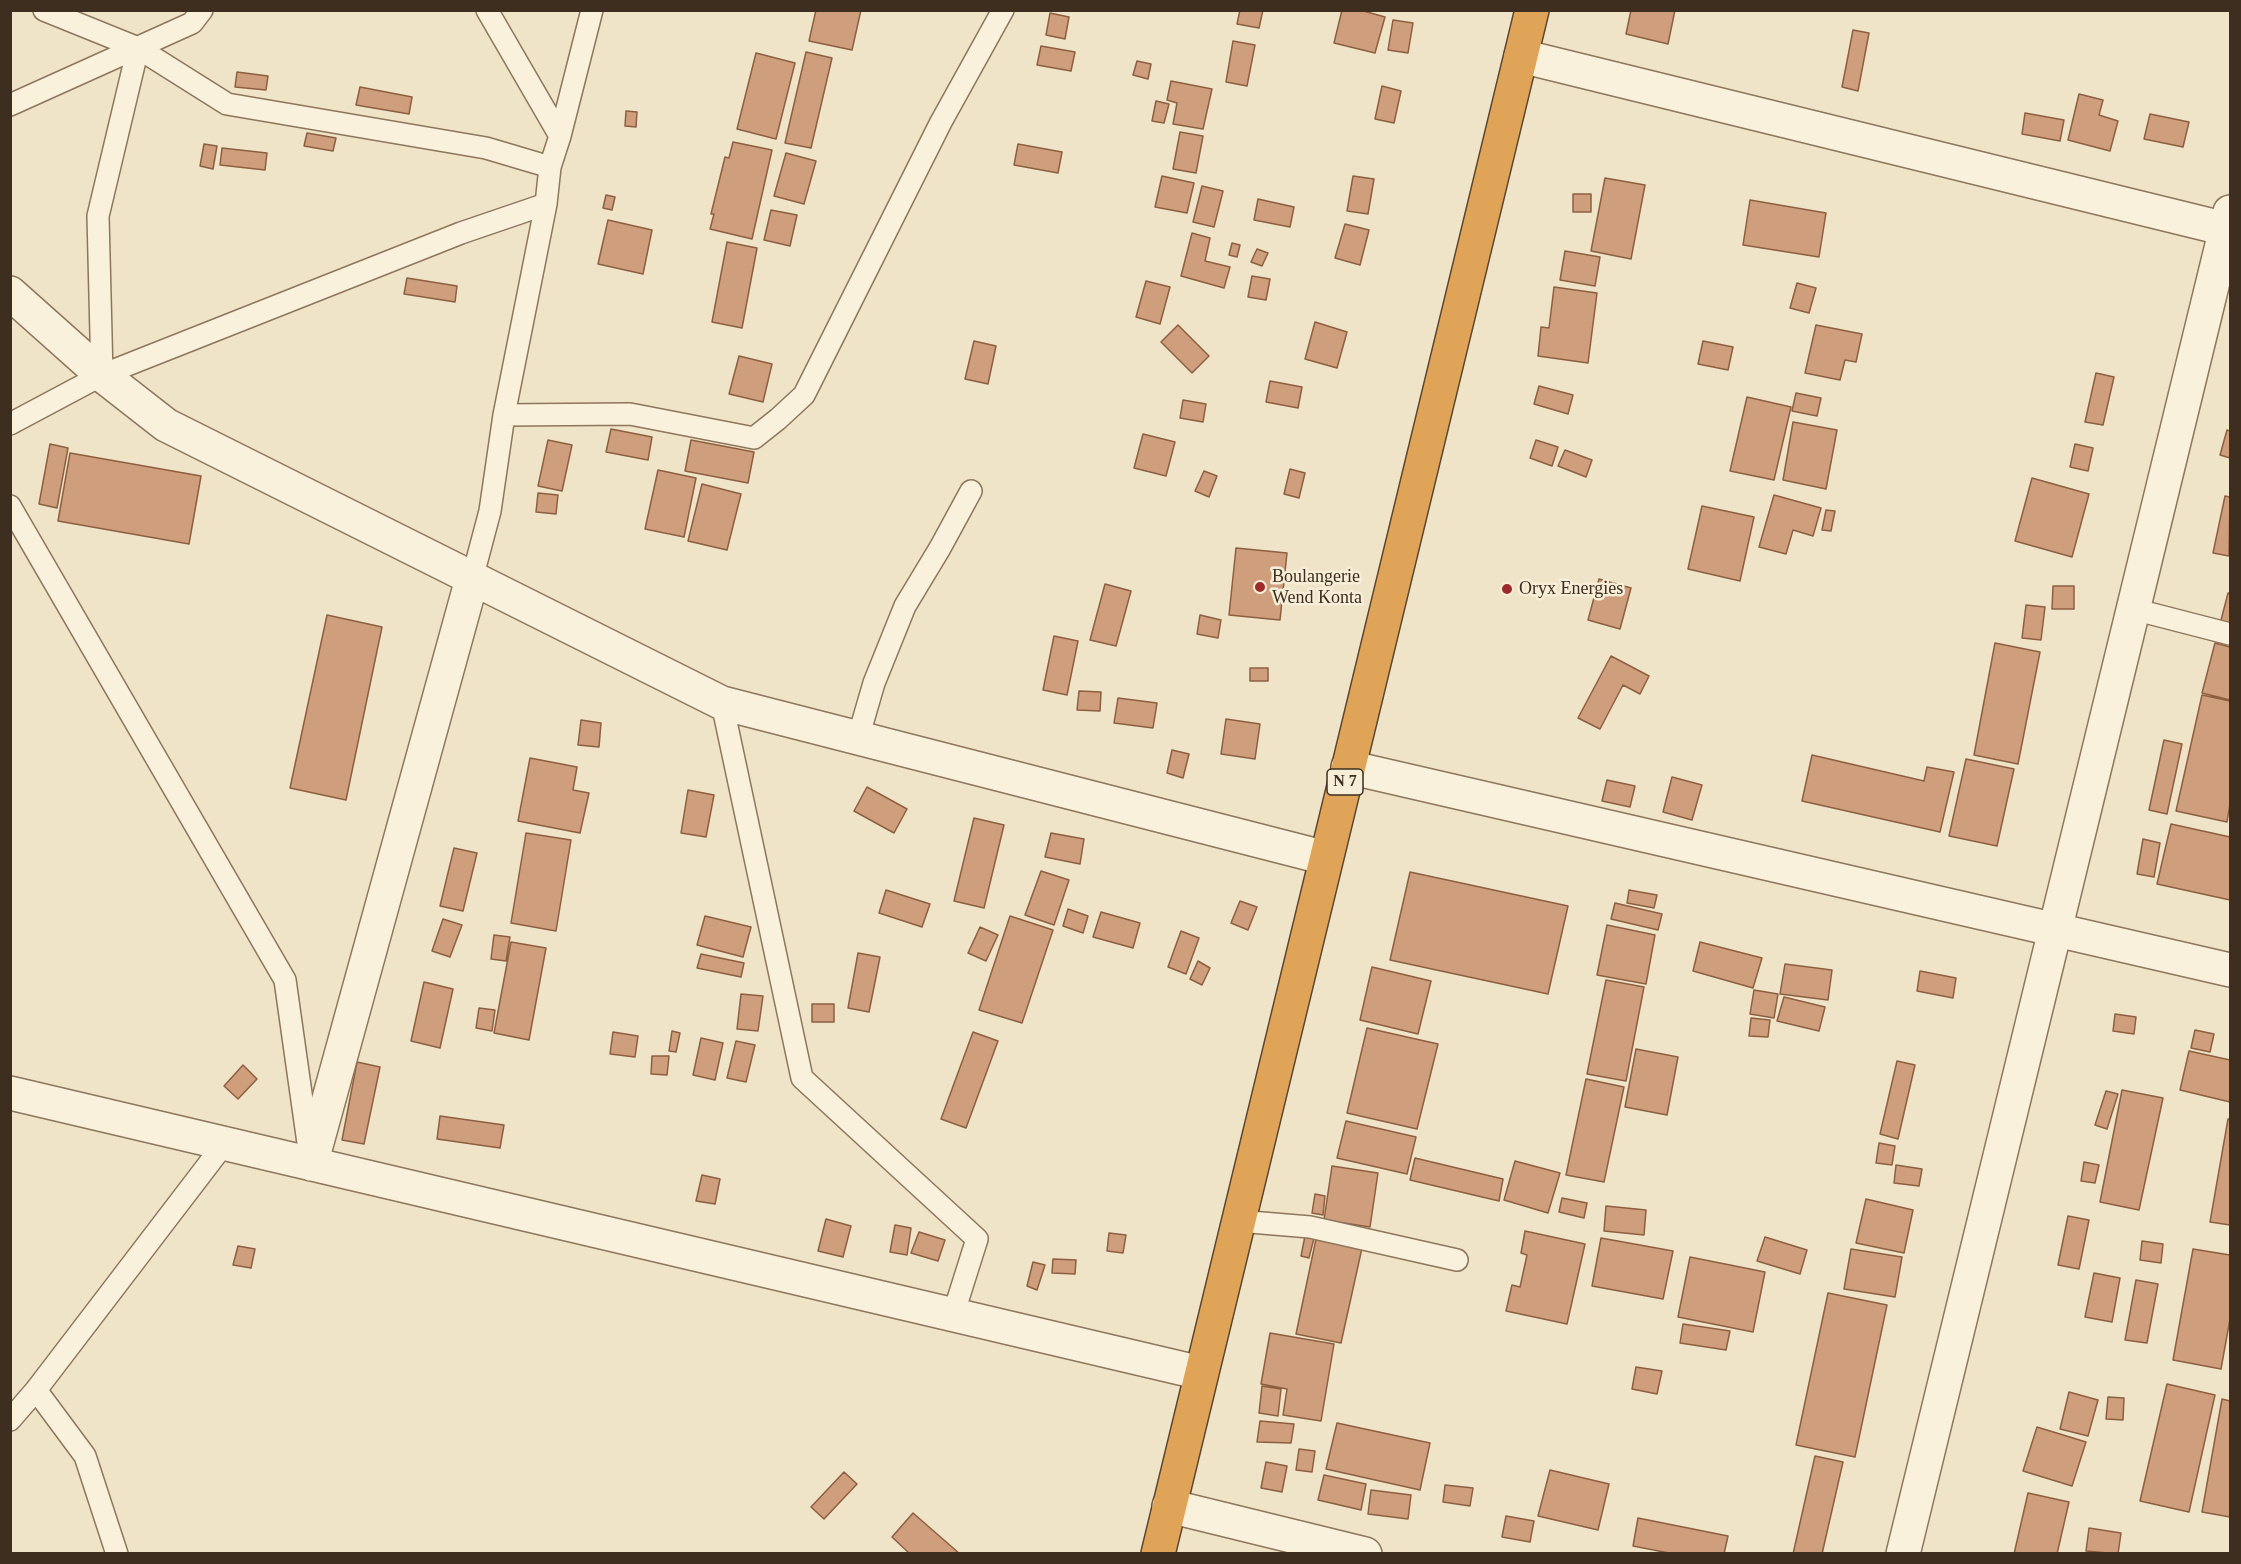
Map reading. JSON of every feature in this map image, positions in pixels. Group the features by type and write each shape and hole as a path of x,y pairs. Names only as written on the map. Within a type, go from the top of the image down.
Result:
{"highway":[{"name":"N 7","path":"1158,1554 1532,10"}],"street":[{"path":"1521,56 2229,224 1903,1554"},
{"path":"10,293 102,375 166,425 722,703 1326,858"},
{"path":"310,1164 472,579"},
{"path":"1348,767 2230,970"},
{"path":"10,1093 1201,1373"},
{"path":"1169,1506 1365,1554"}],"lane":[{"path":"44,10 138,48 227,104 486,148 550,167"},
{"path":"10,105 192,23 202,10"},
{"path":"487,10 560,136"},
{"path":"472,579 490,511 504,415 546,204 550,167 592,10"},
{"path":"504,415 630,414 754,438 778,419 804,395 941,122 1003,10"},
{"path":"102,375 98,216 138,48"},
{"path":"10,424 102,375 461,233 546,204"},
{"path":"858,738 874,683 905,606 971,491"},
{"path":"10,506 285,980 310,1164"},
{"path":"2133,609 2230,634"},
{"path":"722,703 802,1078 977,1239 953,1315"},
{"path":"10,1420 36,1390 224,1144"},
{"path":"1238,1221 1310,1227 1457,1260"},
{"path":"36,1390 85,1456 117,1554"}],"building":[{"path":"816,10 861,10 852,50 809,41"},
{"path":"1240,10 1263,10 1259,28 1237,24"},
{"path":"1342,10 1360,10 1385,17 1375,53 1334,43"},
{"path":"1631,10 1675,10 1668,44 1626,34"},
{"path":"1050,13 1069,17 1065,39 1046,35"},
{"path":"1393,20 1413,23 1408,53 1388,50"},
{"path":"1853,30 1869,33 1858,91 1842,87"},
{"path":"1233,41 1255,45 1247,86 1226,82"},
{"path":"1041,46 1075,52 1071,71 1037,65"},
{"path":"806,52 832,58 811,148 785,143"},
{"path":"756,53 795,63 776,139 737,129"},
{"path":"1137,61 1151,64 1148,79 1133,75"},
{"path":"237,72 268,76 266,90 235,87"},
{"path":"1171,81 1212,89 1203,129 1173,124 1177,103 1167,100"},
{"path":"1382,86 1401,91 1394,123 1375,119"},
{"path":"360,87 412,97 409,114 356,105"},
{"path":"2079,94 2103,100 2099,115 2118,121 2110,151 2068,140"},
{"path":"1156,101 1169,104 1164,123 1152,121"},
{"path":"626,111 637,112 636,127 625,126"},
{"path":"2025,113 2064,120 2060,141 2022,134"},
{"path":"2150,114 2189,122 2183,147 2144,139"},
{"path":"1180,132 1203,136 1196,173 1173,169"},
{"path":"307,133 336,138 333,151 304,146"},
{"path":"733,142 772,150 752,239 710,229 714,214 711,214 725,157 729,158"},
{"path":"204,144 217,146 213,169 200,166"},
{"path":"1018,144 1062,152 1058,173 1014,165"},
{"path":"222,148 267,153 265,170 220,165"},
{"path":"786,153 816,161 804,204 774,196"},
{"path":"1162,176 1194,183 1187,213 1155,207"},
{"path":"1353,176 1374,179 1368,214 1347,211"},
{"path":"1605,178 1645,185 1631,259 1591,251"},
{"path":"1202,186 1223,191 1214,227 1193,222"},
{"path":"1573,194 1591,194 1591,212 1573,212"},
{"path":"606,195 615,197 612,210 603,208"},
{"path":"1258,199 1294,207 1290,227 1254,220"},
{"path":"1750,200 1826,213 1819,257 1743,245"},
{"path":"771,210 797,215 790,246 764,240"},
{"path":"608,220 652,230 643,274 598,264"},
{"path":"1345,224 1369,230 1360,265 1335,258"},
{"path":"1192,233 1210,238 1205,261 1230,267 1224,288 1181,276"},
{"path":"727,242 757,248 742,328 712,322"},
{"path":"1232,243 1240,245 1237,257 1229,255"},
{"path":"1257,249 1268,253 1262,266 1251,262"},
{"path":"1565,251 1600,257 1595,286 1560,280"},
{"path":"1252,276 1270,279 1266,300 1248,297"},
{"path":"407,278 457,286 455,302 404,294"},
{"path":"1146,281 1170,287 1160,324 1136,317"},
{"path":"1797,283 1816,288 1809,313 1790,308"},
{"path":"1554,287 1597,293 1588,363 1538,356 1541,327 1549,328"},
{"path":"1315,322 1347,332 1337,368 1305,359"},
{"path":"1178,325 1209,356 1192,373 1161,342"},
{"path":"1816,325 1862,334 1856,362 1845,360 1840,380 1805,373"},
{"path":"974,341 996,346 988,384 965,379"},
{"path":"1703,341 1733,347 1728,370 1698,364"},
{"path":"739,356 772,364 763,402 729,394"},
{"path":"2096,373 2114,377 2103,425 2085,422"},
{"path":"1270,381 1302,387 1298,408 1266,402"},
{"path":"1539,386 1573,395 1568,414 1534,404"},
{"path":"1796,393 1821,398 1817,416 1792,411"},
{"path":"1747,397 1791,407 1774,480 1730,471"},
{"path":"1183,400 1206,404 1203,422 1180,418"},
{"path":"1793,422 1837,430 1826,489 1783,480"},
{"path":"611,429 652,437 648,460 606,452"},
{"path":"2227,430 2230,431 2230,458 2220,455"},
{"path":"1143,434 1175,442 1166,476 1134,468"},
{"path":"548,440 572,445 562,491 538,486"},
{"path":"691,440 754,452 748,483 685,471"},
{"path":"1536,440 1558,447 1552,466 1530,458"},
{"path":"50,444 68,448 57,508 39,504"},
{"path":"2075,444 2093,448 2088,471 2070,467"},
{"path":"1565,450 1592,460 1586,477 1558,466"},
{"path":"70,453 201,476 189,544 58,521"},
{"path":"1290,469 1305,473 1299,498 1284,494"},
{"path":"658,470 696,478 684,537 645,529"},
{"path":"1204,471 1217,476 1209,497 1195,491"},
{"path":"2032,478 2089,494 2072,557 2015,541"},
{"path":"702,484 741,494 727,550 688,541"},
{"path":"538,493 558,495 556,514 536,512"},
{"path":"1774,495 1821,508 1813,536 1793,530 1786,554 1759,547"},
{"path":"2225,496 2230,497 2229,556 2213,553"},
{"path":"1702,506 1754,517 1740,581 1688,569"},
{"path":"1826,510 1835,511 1831,531 1822,530"},
{"path":"1236,548 1287,553 1280,620 1229,615"},
{"path":"1599,579 1631,588 1620,629 1588,620"},
{"path":"1105,584 1131,591 1116,646 1090,640"},
{"path":"2053,586 2074,586 2074,609 2052,609"},
{"path":"2228,593 2230,594 2230,626 2220,624"},
{"path":"2026,605 2045,607 2041,640 2022,638"},
{"path":"327,615 382,627 346,800 290,788"},
{"path":"1200,615 1221,620 1218,638 1197,634"},
{"path":"1054,636 1078,641 1067,695 1043,690"},
{"path":"1995,643 2040,652 2018,764 1974,755"},
{"path":"2215,643 2230,647 2230,700 2202,693"},
{"path":"1611,656 1649,676 1640,694 1623,685 1600,729 1578,718"},
{"path":"1250,668 1268,668 1268,681 1250,681"},
{"path":"1079,691 1101,692 1100,711 1077,710"},
{"path":"2202,695 2230,701 2230,804 2227,822 2176,811"},
{"path":"1118,698 1157,703 1153,728 1114,723"},
{"path":"1226,719 1260,724 1255,759 1221,754"},
{"path":"581,720 601,723 599,747 578,745"},
{"path":"2164,740 2182,744 2167,814 2149,810"},
{"path":"1172,750 1189,754 1183,778 1167,773"},
{"path":"1812,755 1924,781 1927,767 1954,772 1940,832 1802,801"},
{"path":"530,758 577,767 573,790 589,793 580,833 518,821"},
{"path":"1966,759 2014,769 1997,846 1949,836"},
{"path":"1672,777 1702,785 1692,820 1663,812"},
{"path":"1607,780 1635,786 1630,807 1602,801"},
{"path":"867,787 907,809 894,833 854,811"},
{"path":"688,790 714,795 706,837 681,833"},
{"path":"974,818 1004,825 984,908 954,901"},
{"path":"2171,824 2230,837 2230,900 2157,884"},
{"path":"526,833 571,840 556,931 511,923"},
{"path":"1051,833 1084,839 1080,864 1045,857"},
{"path":"2143,839 2160,843 2154,877 2137,874"},
{"path":"454,848 477,853 463,911 440,906"},
{"path":"1041,871 1069,880 1054,925 1025,915"},
{"path":"1410,872 1568,906 1548,994 1390,960"},
{"path":"886,890 930,904 922,927 879,913"},
{"path":"1629,890 1657,895 1654,908 1627,903"},
{"path":"1240,901 1257,907 1248,930 1231,923"},
{"path":"1615,903 1662,914 1658,930 1611,919"},
{"path":"1068,909 1088,916 1083,933 1063,926"},
{"path":"1101,912 1140,923 1133,948 1093,937"},
{"path":"705,916 751,927 743,957 697,945"},
{"path":"1010,916 1053,930 1022,1023 979,1010"},
{"path":"443,919 462,925 450,957 432,951"},
{"path":"1607,925 1655,935 1646,984 1597,975"},
{"path":"980,927 998,935 986,961 968,953"},
{"path":"1181,931 1199,938 1186,974 1168,967"},
{"path":"494,935 510,937 506,961 491,959"},
{"path":"511,942 546,948 529,1040 494,1033"},
{"path":"1700,942 1762,958 1753,988 1693,971"},
{"path":"858,953 880,957 869,1012 848,1008"},
{"path":"701,954 744,963 741,977 697,968"},
{"path":"1198,961 1210,968 1202,985 1190,979"},
{"path":"1785,964 1832,970 1828,1000 1780,994"},
{"path":"1372,967 1431,981 1418,1034 1360,1020"},
{"path":"1920,971 1956,978 1953,998 1917,991"},
{"path":"1606,980 1644,987 1626,1081 1587,1074"},
{"path":"424,982 453,989 440,1048 411,1041"},
{"path":"1754,990 1778,994 1774,1018 1750,1014"},
{"path":"741,994 763,996 758,1031 737,1029"},
{"path":"1784,997 1825,1007 1819,1031 1777,1021"},
{"path":"812,1004 834,1004 834,1022 812,1022"},
{"path":"479,1008 495,1010 492,1031 476,1028"},
{"path":"2115,1014 2136,1017 2134,1034 2113,1031"},
{"path":"1751,1018 1770,1020 1768,1037 1749,1036"},
{"path":"1367,1028 1438,1044 1417,1129 1347,1113"},
{"path":"2195,1030 2214,1034 2210,1052 2191,1048"},
{"path":"672,1031 680,1033 676,1052 669,1051"},
{"path":"613,1032 638,1036 635,1057 610,1054"},
{"path":"973,1032 998,1041 966,1128 941,1119"},
{"path":"701,1038 723,1043 715,1080 693,1075"},
{"path":"736,1041 755,1045 746,1082 727,1078"},
{"path":"1636,1049 1678,1057 1667,1115 1625,1107"},
{"path":"2189,1051 2230,1060 2230,1102 2180,1090"},
{"path":"652,1056 669,1056 667,1075 651,1074"},
{"path":"1897,1061 1915,1065 1898,1139 1880,1134"},
{"path":"357,1062 380,1067 364,1144 342,1140"},
{"path":"243,1065 257,1079 238,1099 224,1086"},
{"path":"1586,1079 1624,1087 1604,1182 1566,1175"},
{"path":"2122,1090 2163,1098 2139,1210 2100,1202"},
{"path":"2106,1091 2118,1094 2107,1129 2095,1125"},
{"path":"440,1116 504,1125 500,1148 437,1139"},
{"path":"2228,1119 2230,1119 2230,1225 2210,1222"},
{"path":"1346,1121 1416,1137 1407,1174 1337,1158"},
{"path":"1879,1143 1895,1146 1892,1165 1876,1163"},
{"path":"1415,1158 1503,1179 1499,1201 1410,1180"},
{"path":"1515,1161 1560,1173 1548,1213 1504,1200"},
{"path":"2084,1162 2099,1165 2095,1183 2081,1181"},
{"path":"1896,1165 1922,1169 1919,1186 1894,1183"},
{"path":"1332,1166 1378,1173 1370,1227 1324,1220"},
{"path":"702,1175 720,1179 715,1204 696,1201"},
{"path":"1315,1194 1325,1196 1323,1215 1312,1213"},
{"path":"1562,1198 1587,1203 1584,1218 1559,1212"},
{"path":"1866,1199 1913,1210 1904,1253 1856,1243"},
{"path":"1606,1206 1646,1210 1644,1235 1604,1231"},
{"path":"2068,1216 2089,1220 2079,1269 2058,1265"},
{"path":"826,1219 851,1226 843,1257 818,1251"},
{"path":"895,1225 911,1228 907,1255 890,1252"},
{"path":"1525,1231 1585,1244 1567,1324 1506,1311 1512,1285 1520,1287 1527,1255 1521,1253"},
{"path":"919,1232 945,1240 938,1261 911,1253"},
{"path":"1109,1233 1126,1235 1123,1253 1107,1251"},
{"path":"1305,1236 1314,1238 1309,1258 1301,1256"},
{"path":"1765,1237 1807,1250 1800,1274 1757,1261"},
{"path":"1601,1238 1673,1251 1663,1299 1592,1286"},
{"path":"1316,1239 1362,1248 1341,1343 1296,1334"},
{"path":"2142,1241 2163,1244 2161,1263 2140,1260"},
{"path":"238,1246 255,1249 251,1268 233,1265"},
{"path":"1851,1249 1902,1257 1895,1297 1844,1289"},
{"path":"2193,1249 2230,1255 2230,1319 2221,1369 2173,1360"},
{"path":"1690,1257 1765,1272 1753,1332 1678,1317"},
{"path":"1053,1259 1076,1260 1075,1274 1052,1273"},
{"path":"1033,1262 1045,1265 1037,1290 1027,1286"},
{"path":"2094,1273 2120,1278 2112,1322 2085,1317"},
{"path":"2136,1280 2158,1284 2147,1343 2125,1340"},
{"path":"1828,1293 1887,1305 1855,1457 1796,1445"},
{"path":"1683,1324 1730,1331 1726,1350 1680,1343"},
{"path":"1270,1333 1334,1344 1321,1421 1283,1415 1287,1389 1261,1384"},
{"path":"1636,1367 1662,1371 1657,1394 1632,1389"},
{"path":"2167,1384 2215,1395 2189,1512 2140,1501"},
{"path":"1262,1386 1281,1389 1278,1416 1259,1413"},
{"path":"2069,1392 2098,1400 2088,1436 2060,1429"},
{"path":"2108,1397 2124,1398 2123,1420 2106,1419"},
{"path":"2222,1399 2230,1401 2230,1517 2202,1512"},
{"path":"1260,1421 1294,1424 1291,1443 1257,1442"},
{"path":"1337,1423 1430,1443 1420,1490 1326,1469"},
{"path":"2037,1427 2086,1442 2072,1486 2023,1471"},
{"path":"1299,1449 1315,1451 1312,1472 1296,1470"},
{"path":"1815,1456 1843,1462 1822,1554 1793,1554"},
{"path":"1266,1462 1287,1466 1282,1492 1261,1488"},
{"path":"1550,1470 1609,1484 1598,1530 1538,1516"},
{"path":"844,1472 857,1484 824,1519 811,1507"},
{"path":"1324,1475 1366,1484 1361,1510 1318,1500"},
{"path":"1445,1485 1473,1488 1470,1506 1443,1502"},
{"path":"1371,1490 1411,1495 1408,1519 1368,1514"},
{"path":"2028,1493 2069,1502 2057,1554 2014,1554"},
{"path":"913,1513 960,1554 910,1554 892,1537"},
{"path":"1506,1516 1534,1521 1530,1542 1502,1537"},
{"path":"1638,1518 1728,1536 1724,1554 1674,1554 1633,1546"},
{"path":"2089,1528 2121,1533 2118,1554 2086,1551"}],"place":[{"name":"Boulangerie Wend Konta","path":"1260,587"},
{"name":"Oryx Energies","path":"1507,589"}]}
